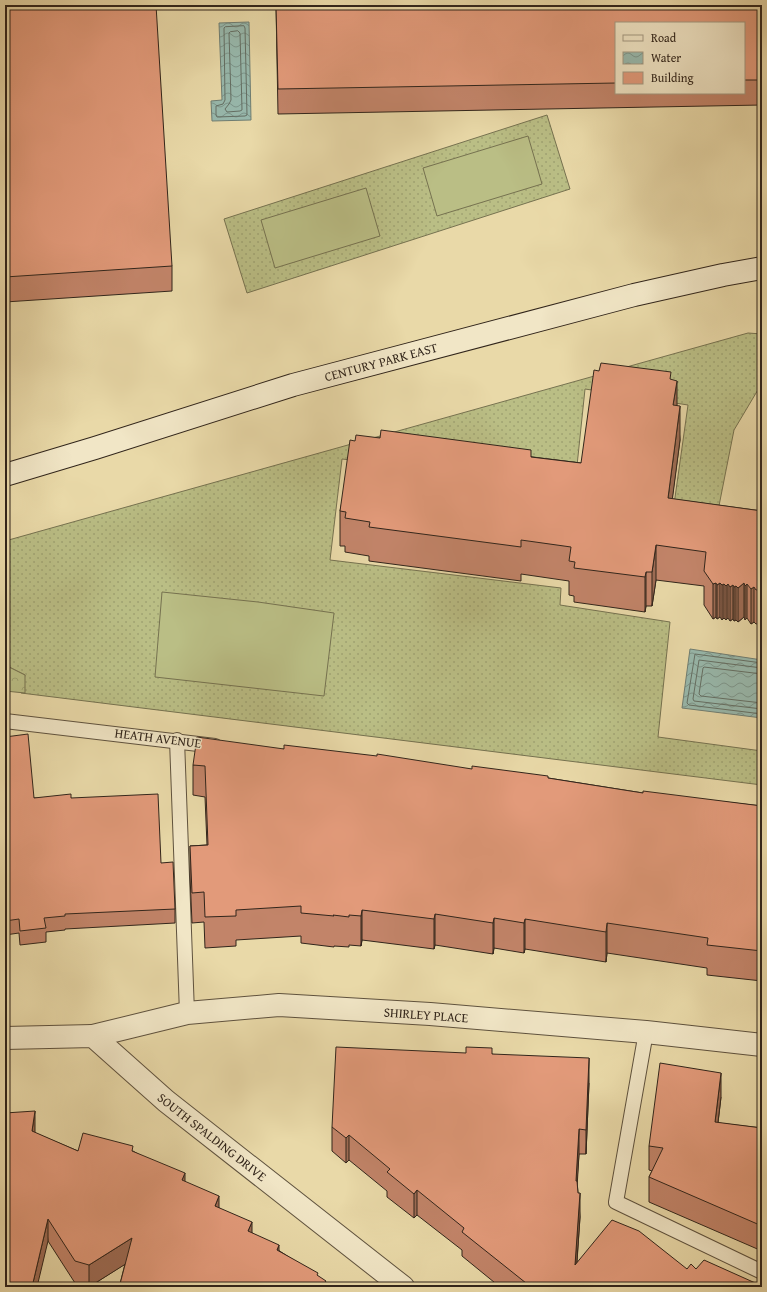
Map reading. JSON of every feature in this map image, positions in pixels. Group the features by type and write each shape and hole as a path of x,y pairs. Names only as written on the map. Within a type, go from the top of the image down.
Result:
{"street":[{"name":"CENTURY PARK EAST","path":"5,475 293,385 634,295 723,275 762,268"},
{"name":"SHIRLEY PLACE","path":"93,1036 187,1013 279,1005 430,1014 646,1032 762,1045"},
{"path":"5,1038 93,1036"},
{"name":"SOUTH SPALDING DRIVE","path":"93,1036 166,1101 403,1287"}],"lane":[{"name":"HEATH AVENUE","path":"5,721 177,740 224,747"},
{"path":"177,740 187,1013"},
{"path":"646,1032 616,1202 762,1272"}],"green space":[{"path":"547,115 570,189 247,293 224,219"},
{"path":"528,136 542,184 437,216 423,168"},
{"path":"366,188 380,236 275,268 261,220"},
{"path":"748,333 762,334 762,383 734,430 714,531 671,526 688,405 585,389 575,485 342,459 330,560 561,588 560,605 670,622 658,737 762,751 762,785 21,693 25,675 5,665 5,541"},
{"path":"162,592 258,602 334,613 324,696 155,677"},
{"path":"5,665 25,675 25,693 5,691"}],"water":[{"path":"249,22 251,120 212,121 211,101 222,100 219,23"},
{"path":"690,649 762,660 762,718 682,708"}],"building":[{"path":"5,5 156,5 172,266 5,277"},
{"path":"276,5 762,5 762,80 745,80 745,22 615,22 615,83 278,89"},
{"path":"601,363 671,372 670,379 677,381 673,405 680,406 668,498 762,511 762,589 756,590 754,587 751,589 747,584 745,586 744,583 738,588 736,586 734,587 733,585 730,587 728,584 726,586 720,583 717,585 716,583 713,584 704,571 706,552 656,545 652,572 646,572 645,577 574,568 575,562 569,561 571,547 521,540 521,547 369,527 370,522 345,518 346,512 340,511 350,440 355,441 356,435 380,438 381,430 531,450 531,457 581,463 594,370 599,371"},
{"path":"28,734 34,798 71,794 71,798 158,794 161,863 173,862 175,909 65,914 65,916 44,918 46,928 20,931 19,919 5,921 5,737"},
{"path":"197,737 284,749 284,745 377,756 377,754 472,769 472,766 548,776 548,778 643,793 643,791 762,806 762,951 707,945 708,938 607,923 606,932 525,919 524,923 494,918 493,923 435,914 434,919 362,910 361,916 349,915 349,917 333,915 334,916 301,913 301,906 236,910 236,916 205,917 204,892 192,893 190,846 208,845 205,766 193,765"},
{"path":"336,1047 466,1053 466,1047 492,1048 492,1054 589,1058 586,1130 579,1129 576,1181 578,1193 580,1193 575,1265 612,1220 639,1231 687,1269 691,1264 696,1269 704,1260 762,1287 531,1287 462,1232 464,1228 417,1190 414,1194 387,1172 390,1169 349,1135 346,1138 332,1127"},
{"path":"660,1063 721,1073 715,1122 762,1128 762,1226 649,1177 663,1148 649,1146"},
{"path":"35,1111 32,1131 78,1151 83,1133 133,1146 132,1151 185,1173 182,1180 219,1196 215,1206 252,1222 248,1231 279,1245 277,1250 318,1273 317,1275 326,1281 324,1284 330,1287 130,1287 120,1284 132,1238 89,1265 75,1261 48,1219 32,1287 5,1287 5,1113"}]}
